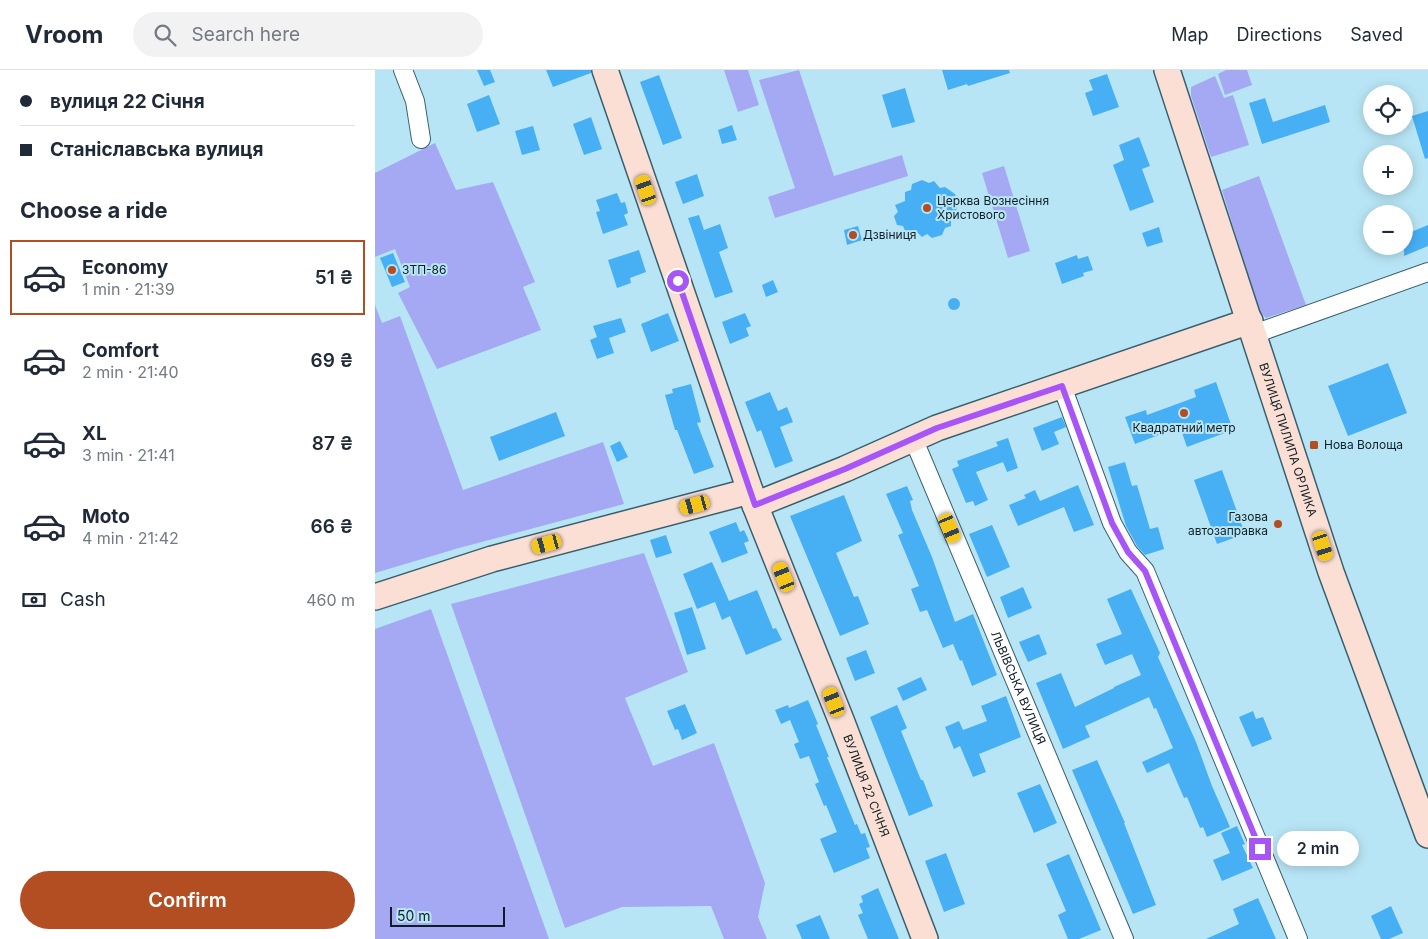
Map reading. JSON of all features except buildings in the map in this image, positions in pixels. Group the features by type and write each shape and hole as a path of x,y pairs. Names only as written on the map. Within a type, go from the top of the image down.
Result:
{"street":[{"path":"403,70 415,102 421,139"},
{"name":"ВУЛИЦЯ 22 СІЧНЯ","path":"605,70 753,498 925,939"},
{"name":"ВУЛИЦЯ ПИЛИПА ОРЛИКА","path":"1167,70 1331,572 1428,835"},
{"path":"375,597 492,559 753,498 845,469 937,428 1062,386 1428,272"},
{"path":"1062,386 1112,523 1128,552 1145,571 1298,939"},
{"name":"ЛЬВІВСЬКА ВУЛИЦЯ","path":"913,438 1124,939"}],"shaded area":[{"path":"724,70 748,70 759,105 738,112"},
{"path":"799,70 834,176 902,155 908,176 775,218 768,197 795,188 759,80"},
{"path":"1226,70 1247,70 1252,85 1225,95 1218,74"},
{"path":"1215,76 1224,98 1233,95 1249,145 1211,157 1191,96 1191,87"},
{"path":"435,143 456,190 493,182 535,282 523,287 541,330 437,369 398,293 410,287 395,249 375,257 375,173"},
{"path":"1004,166 1030,251 1008,258 982,173"},
{"path":"1259,176 1306,305 1266,318 1259,311 1222,190"},
{"path":"375,305 382,323 400,316 463,490 603,442 624,504 459,548 375,573"},
{"path":"644,553 688,672 625,698 653,766 714,743 765,883 758,917 767,939 724,939 711,906 622,907 565,928 451,604"},
{"path":"431,609 549,939 375,939 375,629"}],"place":[{"name":"Церква Вознесіння Христового","path":"927,208"},
{"name":"Дзвіниця","path":"853,235"},
{"name":"ЗТП-86","path":"392,270"},
{"name":"Квадратний метр","path":"1184,413"},
{"name":"Нова Волоща","path":"1314,445"},
{"name":"Газова автозаправка","path":"1278,524"}],"route":[{"path":"678,281 755,505 845,469 937,428 1062,386 1112,523 1128,552 1145,571 1260,849"}]}
